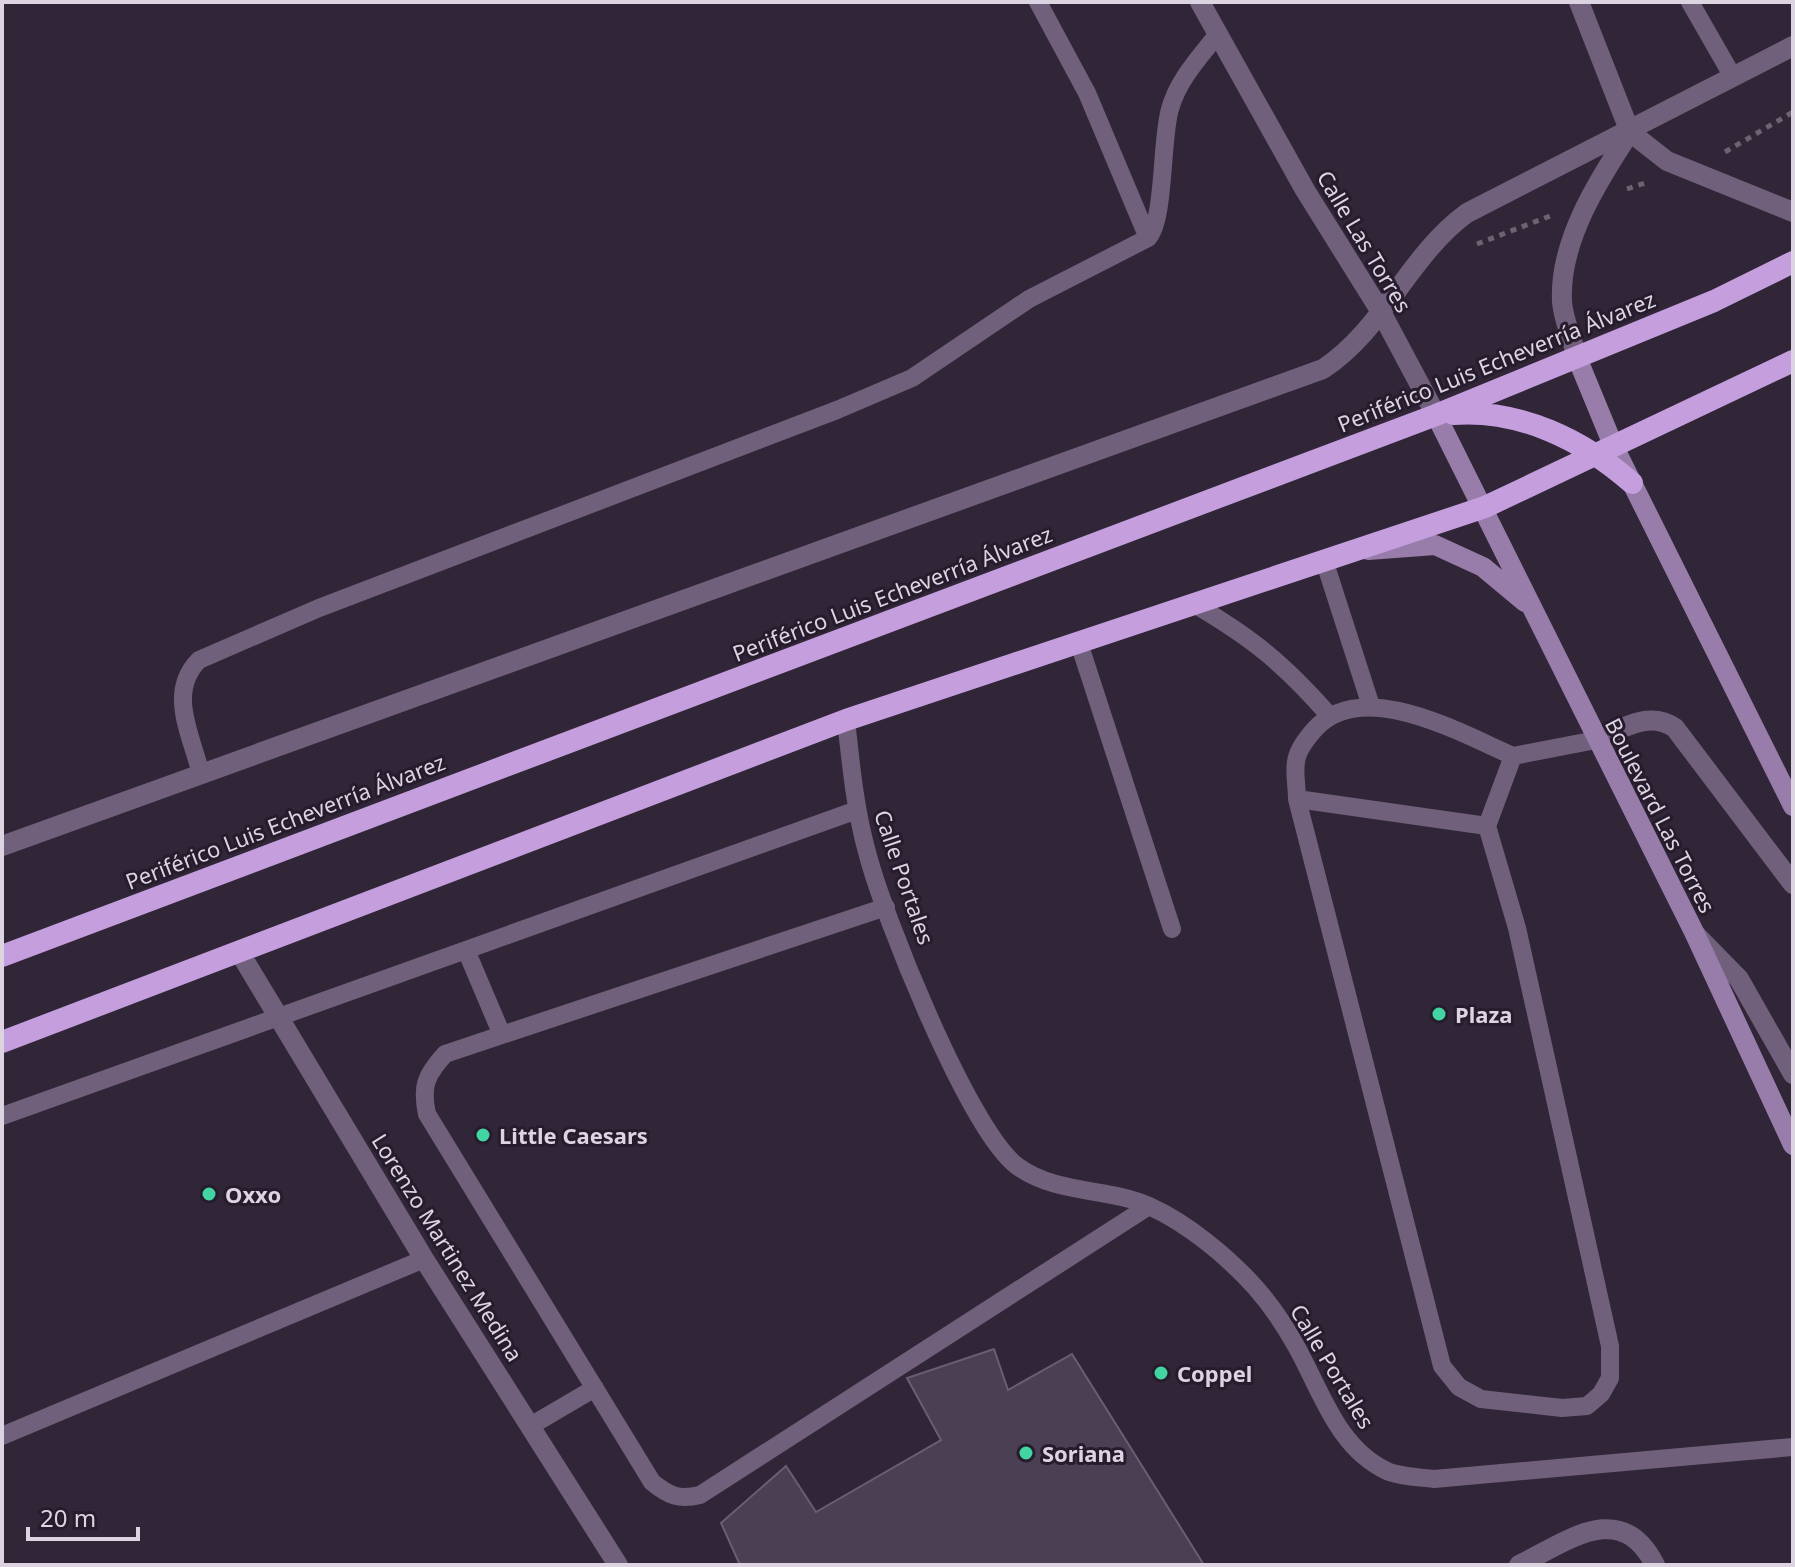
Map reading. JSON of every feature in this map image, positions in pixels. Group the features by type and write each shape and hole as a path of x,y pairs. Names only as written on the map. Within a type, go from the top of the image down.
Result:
{"highway":[{"name":"Periférico Luis Echeverría Álvarez","path":"2,956 1578,360 1714,301 1793,262"},
{"path":"2,1042 846,720 1325,563 1485,507 1793,361"},
{"path":"1436,415 1485,413 1526,422 1604,450 1632,483"}],"main road":[{"path":"1578,360 1604,450"},
{"name":"Calle Las Torres","path":"1436,415 1485,507"},
{"path":"1632,483 1793,806"},
{"name":"Boulevard Las Torres","path":"1485,507 1530,606 1694,932 1793,1145"},
{"path":"1360,549 1435,545 1483,567 1530,606"}],"street":[{"name":"Calle Las Torres","path":"1200,2 1305,190 1381,312 1436,415"},
{"path":"1579,2 1630,132 1667,161 1793,212"},
{"path":"2,846 1323,369 1362,339 1450,226 1505,193 1630,132 1793,46"},
{"path":"1578,360 1562,303 1563,274 1576,233 1603,174 1630,132"},
{"path":"1596,740 1641,721 1659,720 1675,728 1793,884"},
{"path":"1694,932 1739,979 1793,1074"},
{"name":"Lorenzo Martinez Medina","path":"240,953 424,1259 618,1565"},
{"path":"1519,1565 1593,1529 1622,1529 1646,1547 1655,1565"}],"lane":[{"path":"1038,2 1087,93 1148,238"},
{"path":"1690,2 1733,77"},
{"path":"201,774 181,696 187,672 199,660 319,608 837,410 912,378 1029,299 1148,238 1157,220 1170,109 1184,77 1217,35"},
{"path":"1325,563 1371,706"},
{"path":"1194,604 1250,637 1296,679 1328,714"},
{"path":"1079,643 1172,929"},
{"path":"1513,756 1487,826 1517,928 1610,1346 1610,1378 1601,1394 1587,1406 1562,1408 1481,1399 1459,1387 1442,1366 1297,799 1296,760 1308,736 1328,714 1371,706 1404,711 1513,756 1596,740"},
{"name":"Calle Portales","path":"846,720 857,810 886,907 946,1054 991,1136 1016,1165 1052,1184 1149,1206 1212,1247 1255,1287 1295,1344 1333,1420 1354,1447 1387,1472 1434,1479 1793,1447"},
{"path":"1297,799 1487,826"},
{"path":"2,1116 857,810"},
{"path":"886,907 445,1054 428,1073 422,1091 427,1114 652,1482 666,1493 682,1499 700,1495 1149,1206"},
{"path":"466,950 502,1035"},
{"path":"2,1436 424,1259"},
{"path":"532,1425 595,1388"}],"building":[{"name":"Soriana","path":"994,1349 1008,1390 1072,1354 1204,1565 740,1565 721,1523 786,1466 816,1512 941,1440 907,1378"}],"place":[{"name":"Plaza","path":"1439,1014"},
{"name":"Little Caesars","path":"483,1135"},
{"name":"Oxxo","path":"209,1194"},
{"name":"Coppel","path":"1161,1373"},
{"name":"Soriana","path":"1026,1453"}]}
